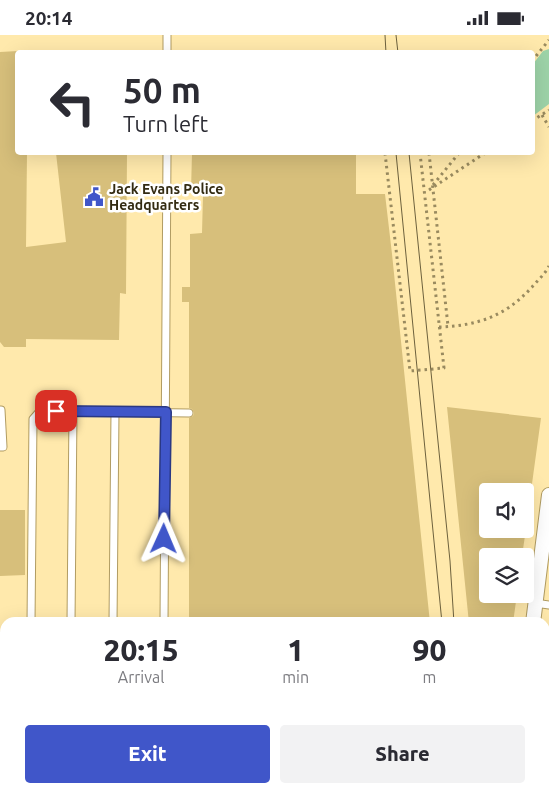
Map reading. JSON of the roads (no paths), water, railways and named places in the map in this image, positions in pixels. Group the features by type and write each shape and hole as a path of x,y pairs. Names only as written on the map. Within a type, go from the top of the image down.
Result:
{"street":[{"path":"536,617 542,604 549,495"}],"lane":[{"path":"167,35 167,50"},
{"path":"164,617 167,155"},
{"path":"0,410 3,447 0,447"},
{"path":"31,617 33,419 40,411 189,413"},
{"path":"71,617 73,411"},
{"path":"113,617 115,412"}],"tram line":[{"path":"385,35 386,50"},
{"path":"396,35 398,50"},
{"path":"396,155 441,617"},
{"path":"409,155 450,561 454,617"}],"place":[{"name":"Jack Evans Police Headquarters","path":"94,197"}]}
